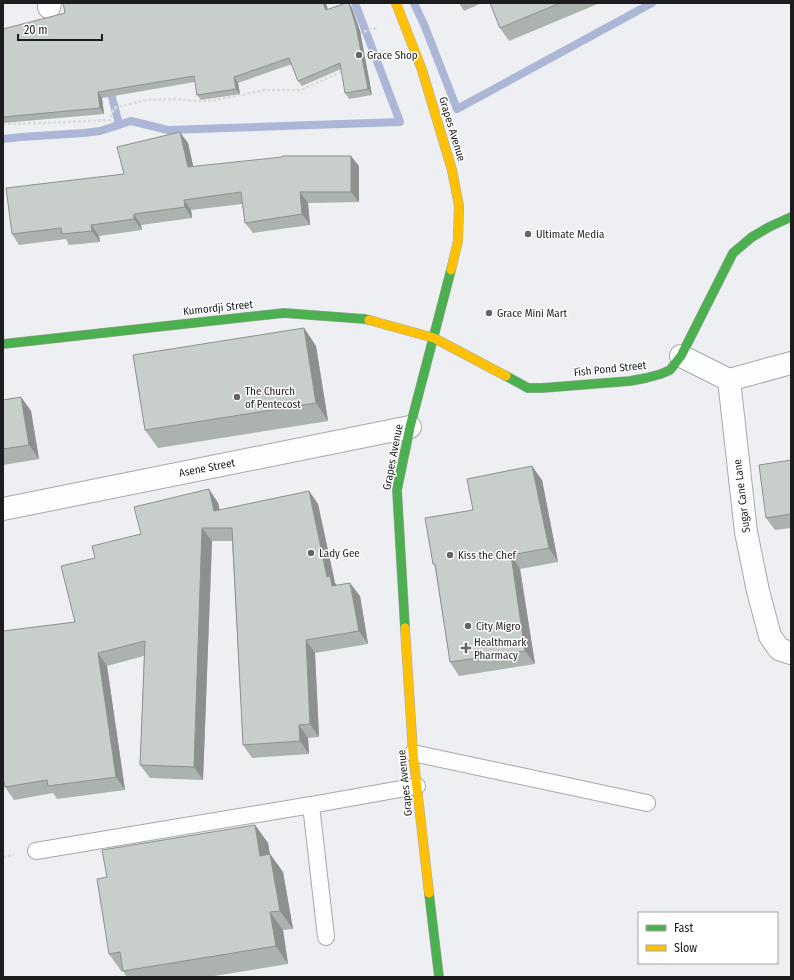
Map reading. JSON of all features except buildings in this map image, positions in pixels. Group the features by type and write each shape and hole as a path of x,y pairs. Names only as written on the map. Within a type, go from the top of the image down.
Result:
{"street":[{"name":"Grapes Avenue","path":"396,3 422,70 452,170 459,206 458,241 447,289 410,427 397,490 413,753 439,977"},
{"name":"Fish Pond Street","path":"434,338 528,388 630,381 661,374 670,370 681,356 733,253 752,237 791,217"},
{"name":"Kumordji Street","path":"3,344 284,312 365,319 434,338"},
{"path":"681,356 729,380 791,363"},
{"name":"Sugar Cane Lane","path":"729,380 746,532 758,591 770,636 779,649 791,653"},
{"name":"Asene Street","path":"3,509 410,427"}],"lane":[{"path":"413,753 647,803"},
{"path":"36,851 417,786"},
{"path":"311,805 326,936"}],"path":[{"path":"353,35 403,20"},
{"path":"3,124 110,120 114,108 146,100 176,99 204,101 265,90 301,90 347,69"}],"waterway":[{"path":"3,139 100,131 131,121 168,130 400,122 355,3"},
{"path":"414,3 457,109 652,3"},
{"path":"109,86 119,124"}],"traffic: fast":[{"path":"506,376 528,388 542,388 630,381 661,374 670,370 681,356 733,253 752,237 791,217"},
{"path":"405,628 397,490 410,427 451,270"},
{"path":"3,344 284,313 369,320"},
{"path":"429,893 439,977"}],"traffic: slow":[{"path":"396,3 422,70 452,170 459,206 458,241 451,270"},
{"path":"369,320 434,338 506,376"},
{"path":"405,628 413,753 429,893"}],"place":[{"name":"Grace Shop","path":"359,55"},
{"name":"Ultimate Media","path":"528,234"},
{"name":"Grace Mini Mart","path":"489,313"},
{"name":"The Church of Pentecost","path":"237,397"},
{"name":"Lady Gee","path":"311,553"},
{"name":"Kiss the Chef","path":"450,555"},
{"name":"City Migro","path":"468,626"},
{"name":"Healthmark Pharmacy","path":"466,648"}]}
